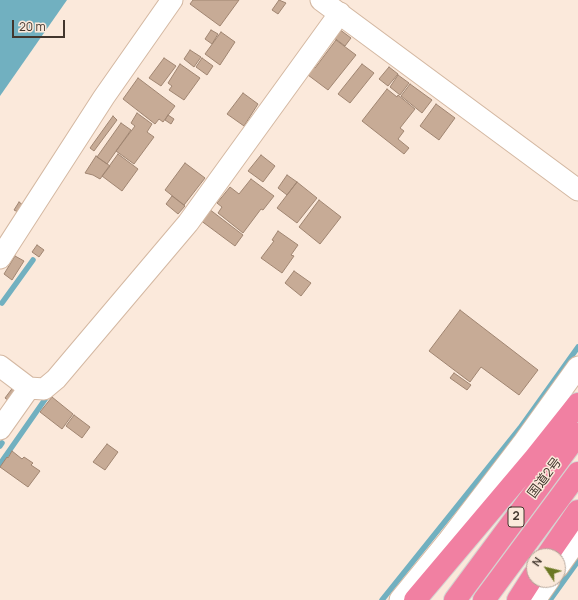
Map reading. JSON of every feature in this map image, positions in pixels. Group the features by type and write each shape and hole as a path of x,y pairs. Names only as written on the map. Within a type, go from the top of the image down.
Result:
{"highway":[{"path":"415,600 535,458 578,404"},
{"name":"国道2号","path":"455,600 578,434"},
{"name":"国道2号","path":"484,600 578,473"},
{"path":"553,548 578,511"},
{"path":"518,600 526,588"}],"street":[{"path":"0,258 104,97 172,0"},
{"path":"321,0 337,18 578,190"},
{"path":"0,366 29,388 44,389 56,379 188,223 337,18"},
{"path":"400,600 449,540 520,448 578,367"},
{"path":"0,429 29,388"},
{"path":"566,556 578,539"},
{"path":"535,600 543,588"}],"water":[{"path":"0,0 67,0 0,96"}],"building":[{"path":"193,0 239,0 220,26 190,4"},
{"path":"279,0 286,3 278,14 272,10"},
{"path":"339,29 351,38 345,46 333,37"},
{"path":"211,30 218,34 212,44 205,39"},
{"path":"221,32 235,42 220,65 205,54"},
{"path":"336,40 356,55 328,90 304,72 310,64 315,68"},
{"path":"190,50 201,57 194,67 184,59"},
{"path":"164,58 176,66 161,86 149,78"},
{"path":"202,58 213,66 207,75 196,67"},
{"path":"180,64 200,78 184,100 169,90 172,86 168,83"},
{"path":"362,64 374,73 350,103 338,94"},
{"path":"389,67 398,74 388,86 379,79"},
{"path":"398,75 409,83 400,95 390,87"},
{"path":"138,78 175,106 163,122 159,119 155,124 123,99"},
{"path":"410,84 432,100 422,113 401,96"},
{"path":"387,89 397,97 398,95 415,109 400,128 404,131 398,139 409,148 404,154 362,121"},
{"path":"243,93 258,104 244,126 227,114"},
{"path":"436,104 455,118 439,140 420,126"},
{"path":"137,113 152,124 147,132 154,137 134,164 116,151 135,126 131,123"},
{"path":"168,115 174,119 171,124 165,120"},
{"path":"113,116 117,120 94,151 90,148"},
{"path":"121,123 131,130 107,164 97,157"},
{"path":"118,154 138,169 122,191 102,176"},
{"path":"261,155 275,166 263,182 248,171"},
{"path":"96,156 110,166 100,179 85,173"},
{"path":"185,163 205,178 184,205 165,190"},
{"path":"287,175 297,182 287,195 278,188"},
{"path":"251,179 274,196 263,210 261,209 243,233 218,213 222,207 217,203 230,187 239,194"},
{"path":"297,182 317,198 297,223 277,208"},
{"path":"172,196 185,206 178,214 166,204"},
{"path":"319,200 341,217 320,244 299,227"},
{"path":"19,202 23,205 18,212 14,210"},
{"path":"209,209 243,235 235,246 200,220"},
{"path":"278,231 298,245 291,255 294,256 282,273 261,258 274,241 272,240"},
{"path":"37,245 44,250 39,257 32,252"},
{"path":"15,256 24,261 12,280 4,274"},
{"path":"294,271 311,283 301,296 285,283"},
{"path":"460,310 538,370 519,395 481,367 470,382 429,351"},
{"path":"454,373 471,385 467,390 450,378"},
{"path":"14,386 21,391 12,403 5,398"},
{"path":"52,397 73,414 62,429 40,412"},
{"path":"74,415 90,427 82,438 66,426"},
{"path":"107,444 118,452 105,470 93,462"},
{"path":"12,451 22,459 24,457 33,463 31,465 40,471 28,487 0,467"}],"waterway":[{"path":"2,303 33,260"},
{"path":"382,600 520,428 578,347"},
{"path":"0,464 46,398"},
{"path":"550,600 578,561"}]}
